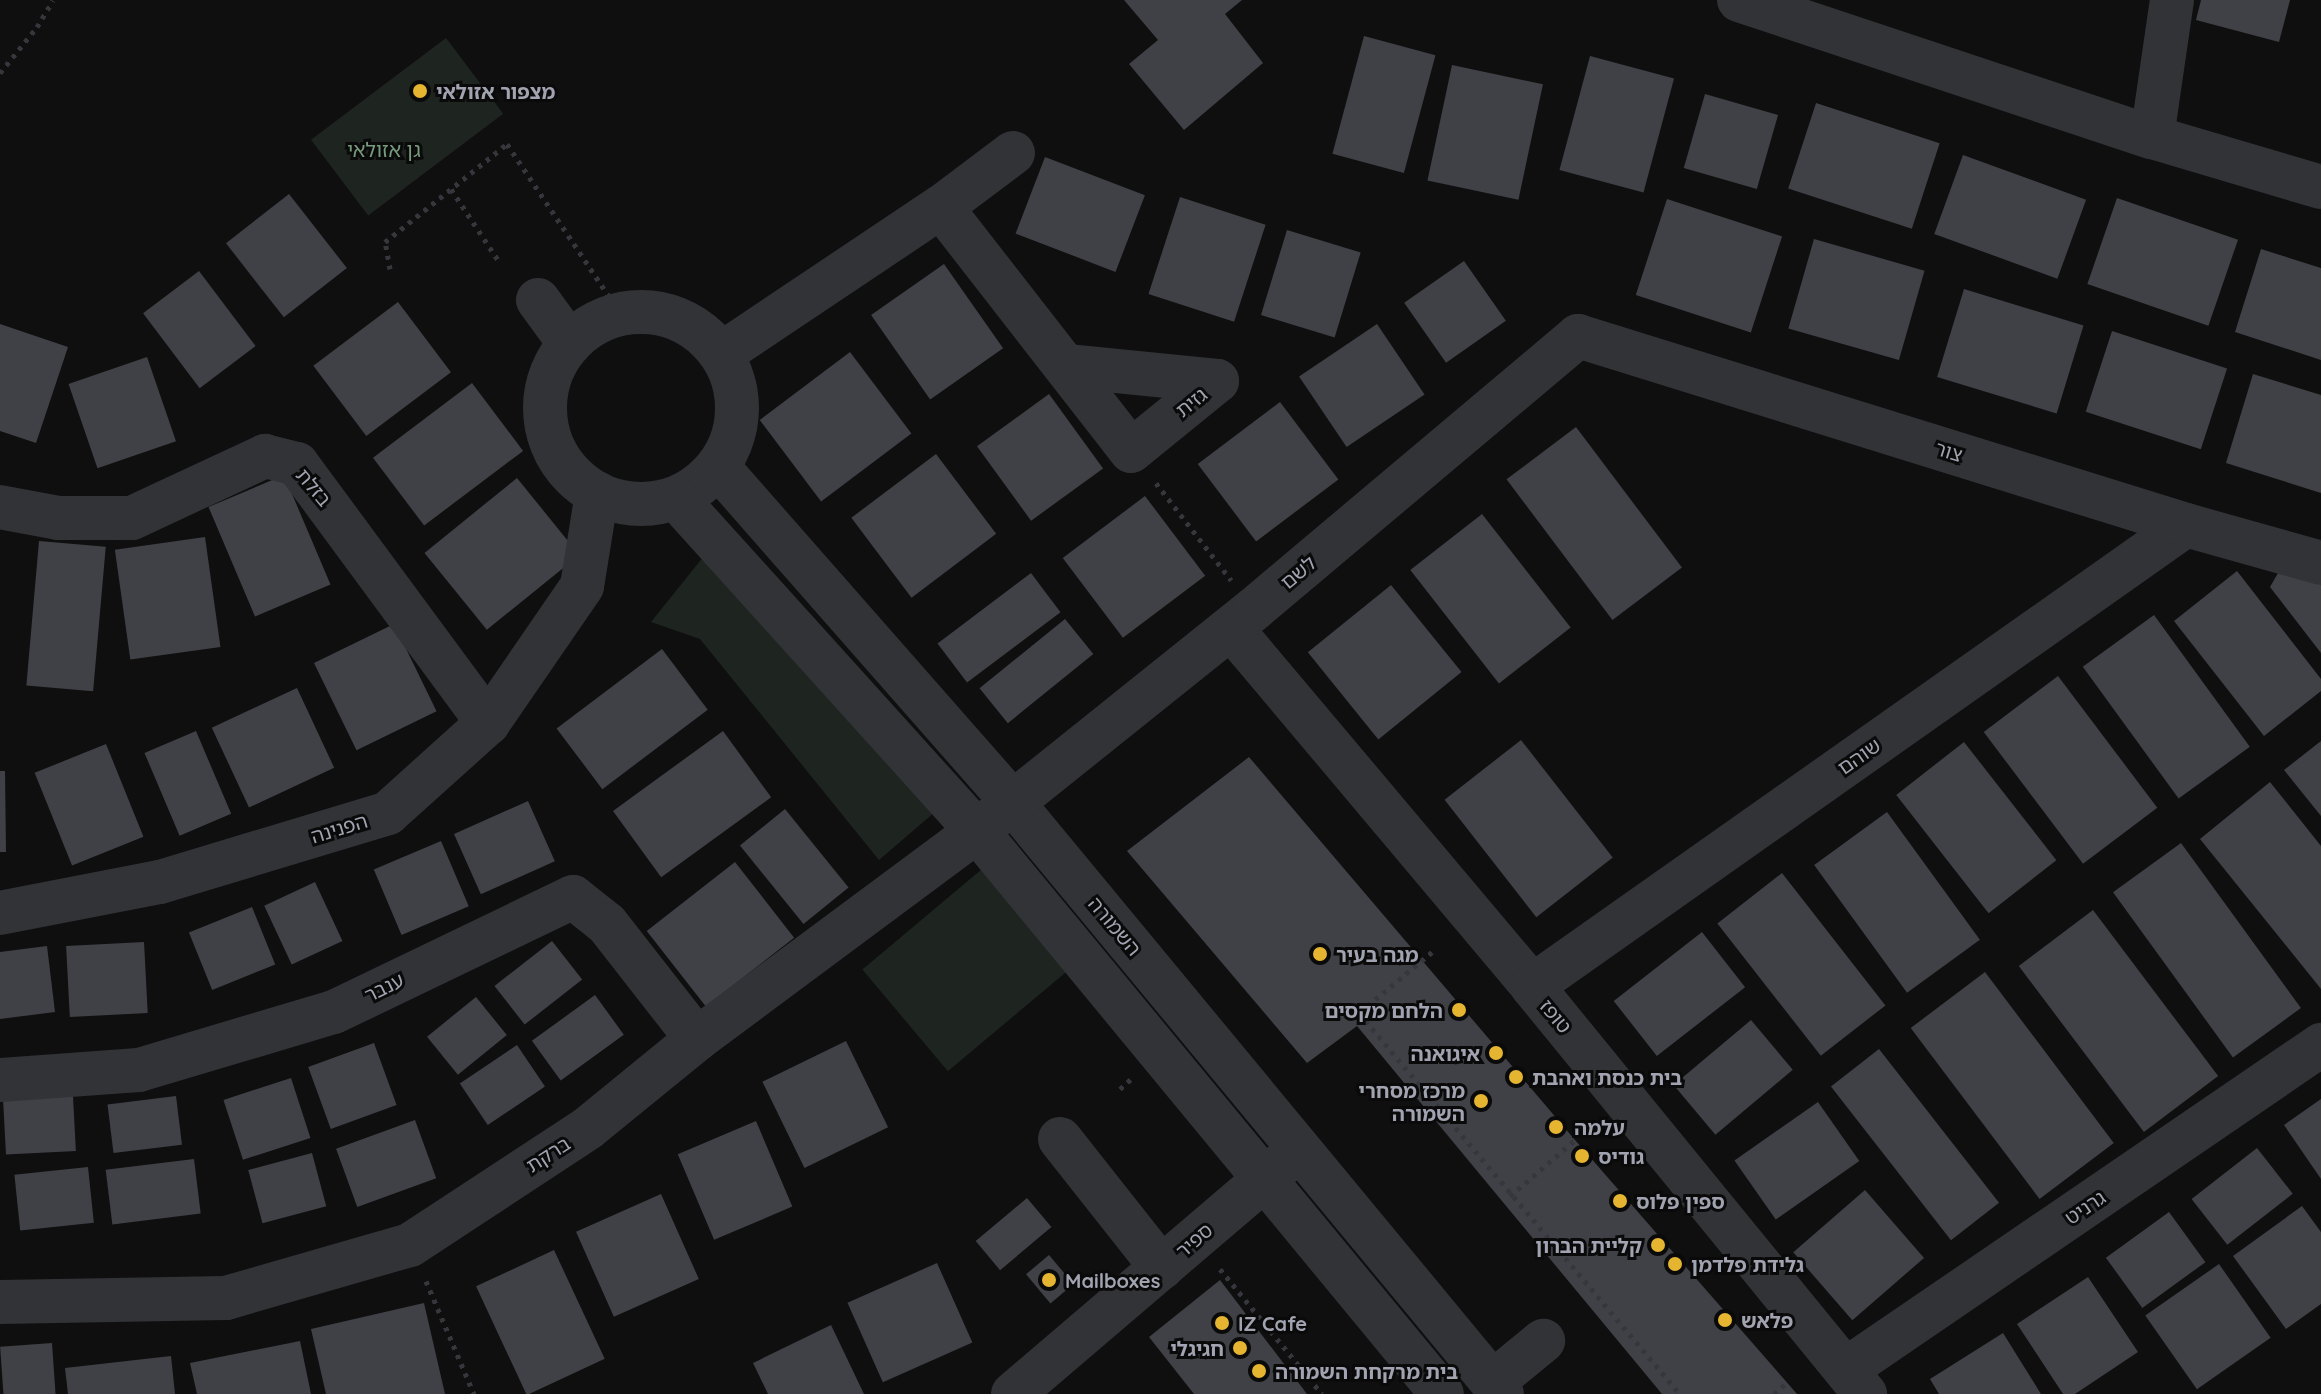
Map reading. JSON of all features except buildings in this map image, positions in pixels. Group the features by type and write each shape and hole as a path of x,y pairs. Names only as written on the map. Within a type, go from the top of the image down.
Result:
{"street":[{"path":"1739,0 2152,137 2321,187"},
{"path":"2152,137 2172,0"},
{"path":"721,354 941,207 1013,153"},
{"path":"941,207 1131,451"},
{"path":"538,300 570,344"},
{"path":"643,312 675,319 705,337 721,354 734,385 736,420 727,453 718,467 692,491 676,498 634,505 597,493 573,476 555,453 546,425 546,396 554,368 570,344 601,320 621,314 643,312"},
{"name":"צור","path":"1578,336 2186,525 2321,563"},
{"name":"לשם","path":"1013,803 1243,626 1578,336"},
{"name":"גזית","path":"1067,366 1217,381 1131,451"},
{"name":"בזלת","path":"0,507 58,518 132,518 265,456 297,464 488,723"},
{"name":"השמורה","path":"718,467 1013,803 1497,1388"},
{"name":"הפנינה","path":"0,913 160,882 388,813 488,723 582,586 597,493"},
{"path":"676,498 977,831 1442,1394"},
{"name":"שוהם","path":"1532,986 2186,525"},
{"name":"טופז","path":"1243,626 1532,986 1856,1381"},
{"name":"ברקת","path":"0,1302 226,1298 410,1245 588,1128 697,1039 1013,803"},
{"name":"ענבר","path":"0,1080 139,1070 334,1012 573,897 607,924 697,1039"},
{"name":"גרניט","path":"1856,1381 2321,1045"},
{"path":"1060,1139 1162,1268"},
{"name":"ספיר","path":"1013,1394 1301,1148"},
{"path":"1497,1388 1543,1341"}],"path":[{"path":"0,73 37,27 53,0"},
{"path":"390,269 385,242 507,144 621,314"},
{"path":"451,189 500,263"},
{"path":"1131,451 1243,626"},
{"path":"1432,952 1359,1013 1510,1196 1680,1394"},
{"path":"1510,1196 1575,1140"},
{"path":"410,1245 474,1394"},
{"path":"1210,1277 1222,1267 1322,1394"},
{"path":"1774,1394 1788,1382"}],"green space":[{"name":"גן אזולאי","path":"446,38 503,114 368,216 311,140"},
{"path":"716,541 936,811 879,860 700,639 651,622"},
{"path":"988,864 1073,966 948,1071 862,969"}],"place":[{"name":"מצפור אזולאי","path":"420,91"},
{"name":"מגה בעיר","path":"1320,954"},
{"name":"הלחם מקסים","path":"1459,1010"},
{"name":"איגואנה","path":"1496,1053"},
{"name":"בית כנסת ואהבת","path":"1516,1077"},
{"name":"מרכז מסחרי השמורה","path":"1481,1101"},
{"name":"עלמה","path":"1556,1127"},
{"name":"גודיס","path":"1582,1156"},
{"name":"ספין פלוס","path":"1620,1201"},
{"name":"קליית הברון","path":"1658,1245"},
{"name":"גלידת פלדמן","path":"1675,1264"},
{"name":"Mailboxes","path":"1049,1280"},
{"name":"פלאש","path":"1725,1320"},
{"name":"IZ Cafe","path":"1222,1323"},
{"name":"חגיגלי","path":"1240,1348"},
{"name":"בית מרקחת השמורה","path":"1259,1371"}]}
